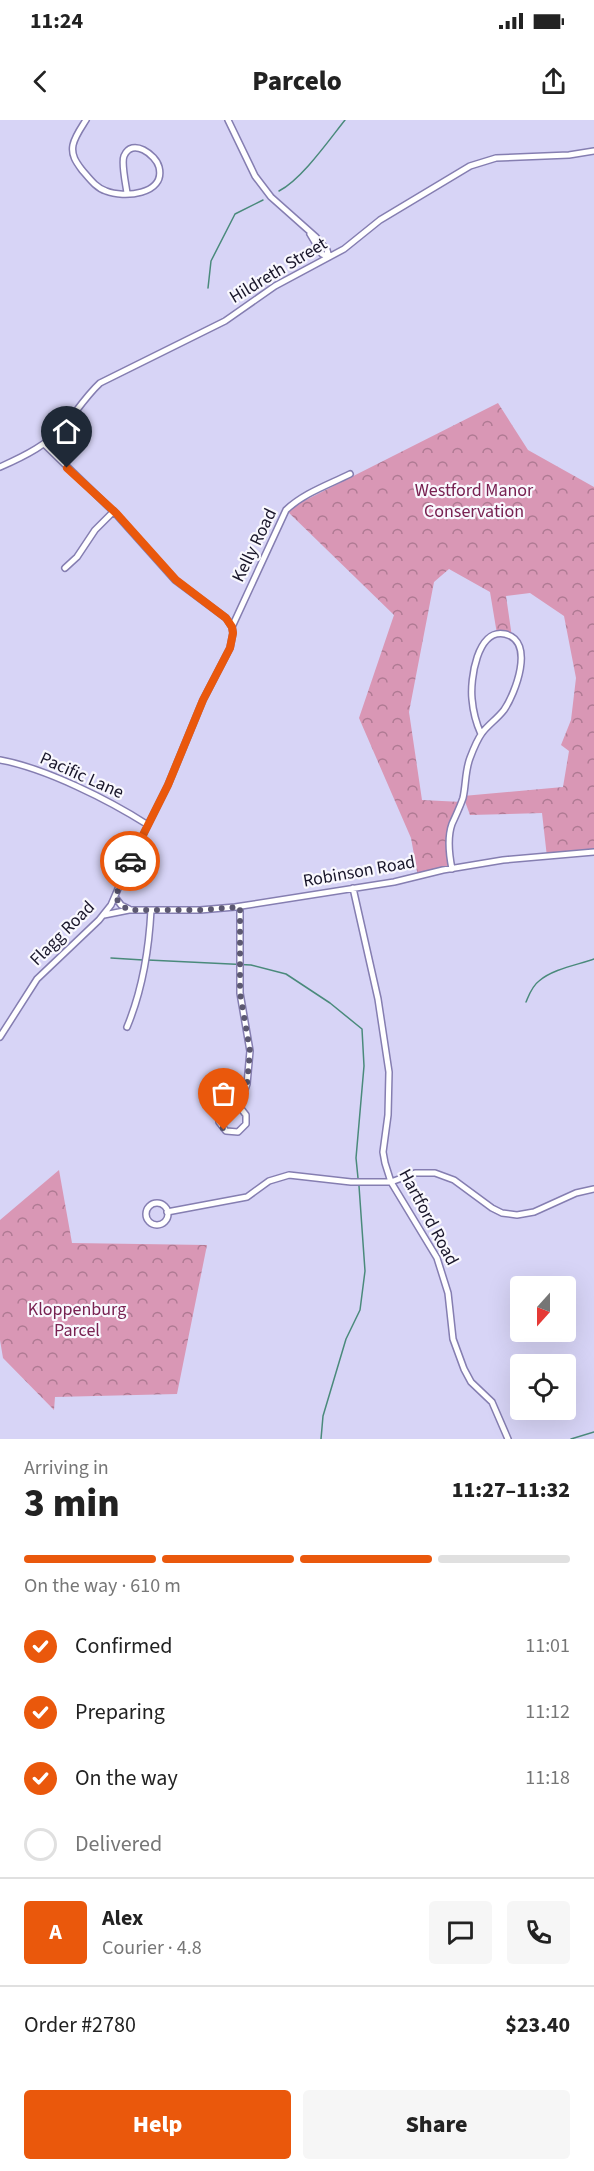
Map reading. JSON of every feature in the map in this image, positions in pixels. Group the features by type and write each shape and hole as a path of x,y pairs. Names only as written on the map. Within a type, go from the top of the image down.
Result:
{"street":[{"path":"86,120 74,141 74,158 100,188 110,193 127,193 146,191 159,179 158,165 143,149 134,149 124,157 127,193"},
{"path":"228,120 255,176 271,197 327,250 329,257"},
{"name":"Hildreth Street","path":"0,467 44,444 66,423 84,399 100,383 205,332 275,286 344,249 380,220 460,171 479,162 500,157 569,155 594,151"},
{"path":"44,444 114,511 168,573 226,618 232,627"},
{"name":"Kelly Road","path":"232,627 286,510 311,492 350,474"},
{"path":"65,568 77,557 95,530 114,511"},
{"name":"Flagg Road","path":"0,1037 38,979 104,915 115,897 168,785 203,700 230,648 232,627"},
{"path":"452,869 449,849 451,830 462,802 469,762 481,734 504,710 520,673 520,646 505,634 494,635 487,639 480,651 474,671 472,702 481,734"},
{"name":"Pacific Lane","path":"0,760 14,762 50,775 130,813 148,825"},
{"name":"Robinson Road","path":"104,915 129,910 208,910 240,907 394,882 503,860 594,852"},
{"name":"Hartford Road","path":"353,888 378,999 388,1064 388,1114 383,1152 391,1182 437,1258 448,1293 453,1339 464,1370 471,1382 492,1402 508,1439"},
{"path":"115,897 129,910"},
{"path":"239,1106 247,1084 250,1051 240,993 240,907"},
{"path":"128,1027 134,1011 144,964 151,910"},
{"path":"227,1105 239,1106 246,1115 245,1126 238,1132 226,1131 219,1122 220,1110 227,1105"},
{"path":"167,1212 247,1197 268,1182 289,1175 351,1182 391,1182 416,1173 435,1173 454,1180 492,1208 512,1215 534,1212 576,1193 594,1189"},
{"path":"154,1203 164,1206 167,1212 164,1222 158,1224 148,1220 146,1214 148,1207 154,1203"}],"green space":[{"name":"Westford Manor Conservation","path":"498,403 528,450 594,487 594,851 547,857 542,813 470,815 463,796 563,787 569,751 561,745 571,720 576,678 564,616 530,593 506,596 512,637 497,634 490,592 449,569 434,582 409,712 422,800 462,802 449,839 452,869 418,877 411,838 359,718 394,615 286,510"},
{"name":"Kloppenburg Parcel","path":"59,1170 72,1243 207,1245 177,1394 55,1397 54,1410 3,1358 0,1340 0,1220"}],"waterway":[{"path":"279,191 306,169 345,120"},
{"path":"208,288 211,261 235,214 263,200"},
{"path":"111,958 143,960"},
{"path":"526,1002 534,985 545,977 558,970 594,959"},
{"path":"148,960 251,965 286,974 330,1003 362,1029 364,1066 356,1158 358,1178"},
{"path":"321,1439 323,1416 346,1339 360,1310 365,1271 359,1186"},
{"path":"571,1439 594,1432"}],"way so far":[{"path":"130,861 115,897 129,910 200,910 240,907 240,993 250,1043 250,1065 247,1084 239,1106 227,1105 219,1113 218,1119 224,1130"}],"route":[{"path":"67,468 116,513 168,573 226,618 233,633 230,648 203,700 157,809 130,861"}]}
